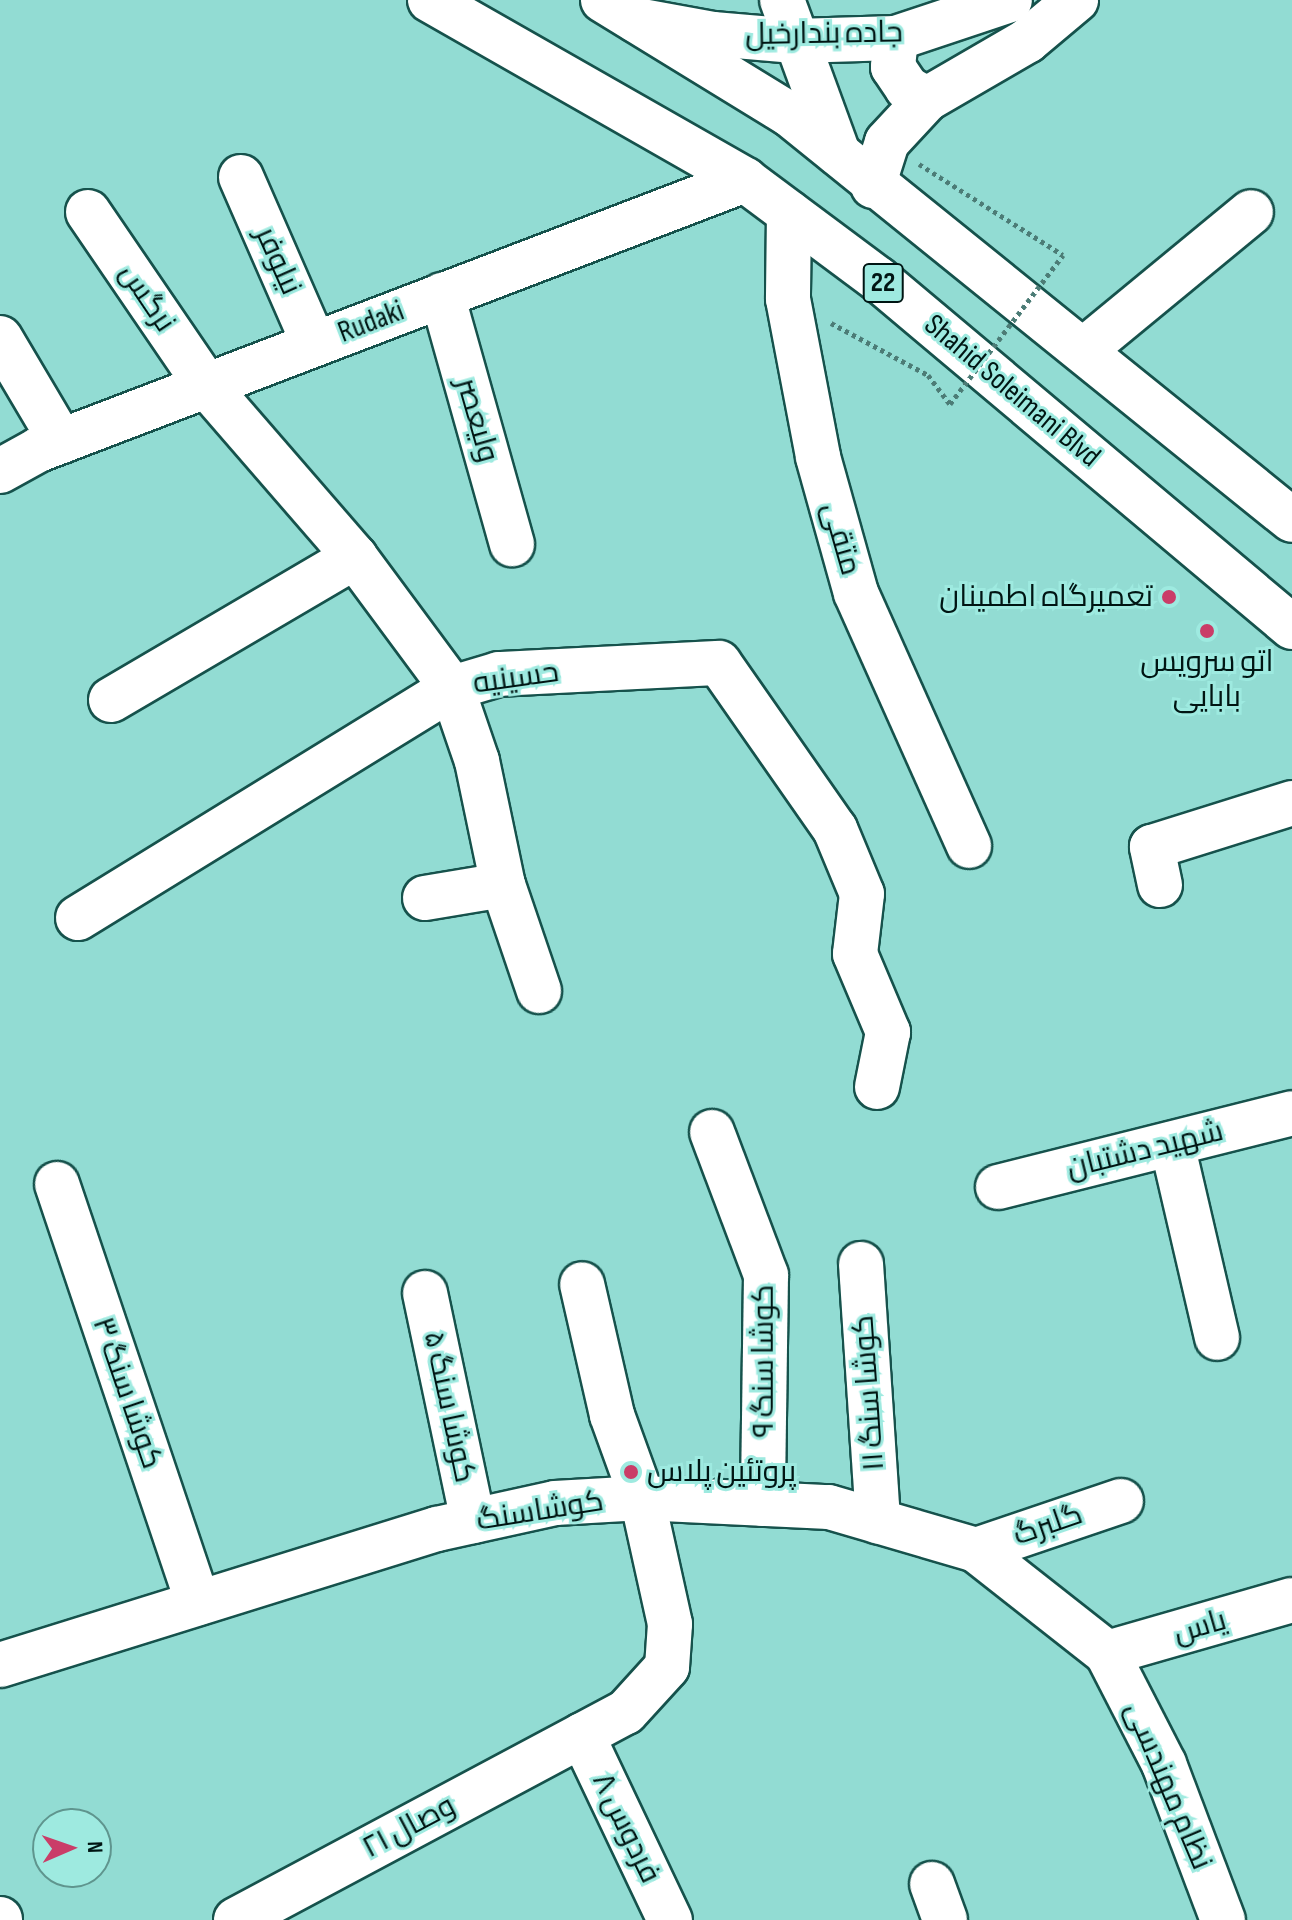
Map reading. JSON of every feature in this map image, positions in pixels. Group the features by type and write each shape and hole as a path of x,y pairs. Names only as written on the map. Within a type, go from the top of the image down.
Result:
{"main road":[{"name":"Shahid Soleimani Blvd","path":"430,0 745,180 878,279 1292,627"},
{"path":"782,0 838,153"},
{"name":"جاده بندارخیل","path":"618,10 713,34 795,41 896,38 1010,0"},
{"path":"873,186 887,142 927,99 1027,41 1076,0"},
{"name":"22","path":"618,10 789,114 873,186 1085,349 1292,520"},
{"path":"896,38 893,67 907,88 927,99"},
{"name":"نیلوفر","path":"241,177 314,344"},
{"name":"Rudaki","path":"0,471 61,441 745,180"},
{"name":"نرگس","path":"88,212 206,385"},
{"path":"1085,349 1251,212"},
{"name":"متقی","path":"789,213 788,299 818,457 856,593 969,846"},
{"name":"ولیعصر","path":"442,295 512,544"},
{"path":"0,338 61,441"},
{"name":"حسینیه","path":"206,385 355,557 452,688 499,674 719,663 835,829 862,894 855,954 888,1032 877,1087"},
{"path":"111,700 355,557"},
{"path":"78,918 452,688 477,761 503,885 539,991"},
{"path":"1160,885 1152,847 1292,803"},
{"path":"425,898 503,885"},
{"name":"شهید دشتبان","path":"998,1187 1292,1113"},
{"name":"کوشا سنگ ۹","path":"712,1132 766,1275 763,1504"},
{"path":"1172,1144 1217,1338"},
{"name":"کوشا سنگ ۳","path":"57,1184 198,1603"},
{"name":"۱۱ کوشا سنگ","path":"861,1264 878,1521"},
{"name":"وصال ۲۱","path":"240,1919 626,1712 667,1667 670,1624 642,1498 612,1415 582,1284"},
{"name":"کوشا سنگ ۵","path":"425,1293 473,1521"},
{"name":"کوشاسنگ","path":"0,1665 473,1521 555,1503 642,1498 829,1507 976,1550 1107,1653"},
{"name":"گلبرگ","path":"976,1550 1121,1501"},
{"name":"یاس","path":"1107,1653 1292,1600"},
{"name":"نظام مهندسی","path":"1107,1653 1164,1764 1223,1920"},
{"name":"فردوس ۸","path":"582,1735 670,1920"}],"path":[{"path":"788,299 928,375 950,404 1063,255 887,142"}],"place":[{"name":"تعمیرگاه اطمینان","path":"1169,597"},
{"name":"اتو سرویس بابایی","path":"1207,631"},
{"name":"پروتئین پلاس","path":"631,1472"}]}
